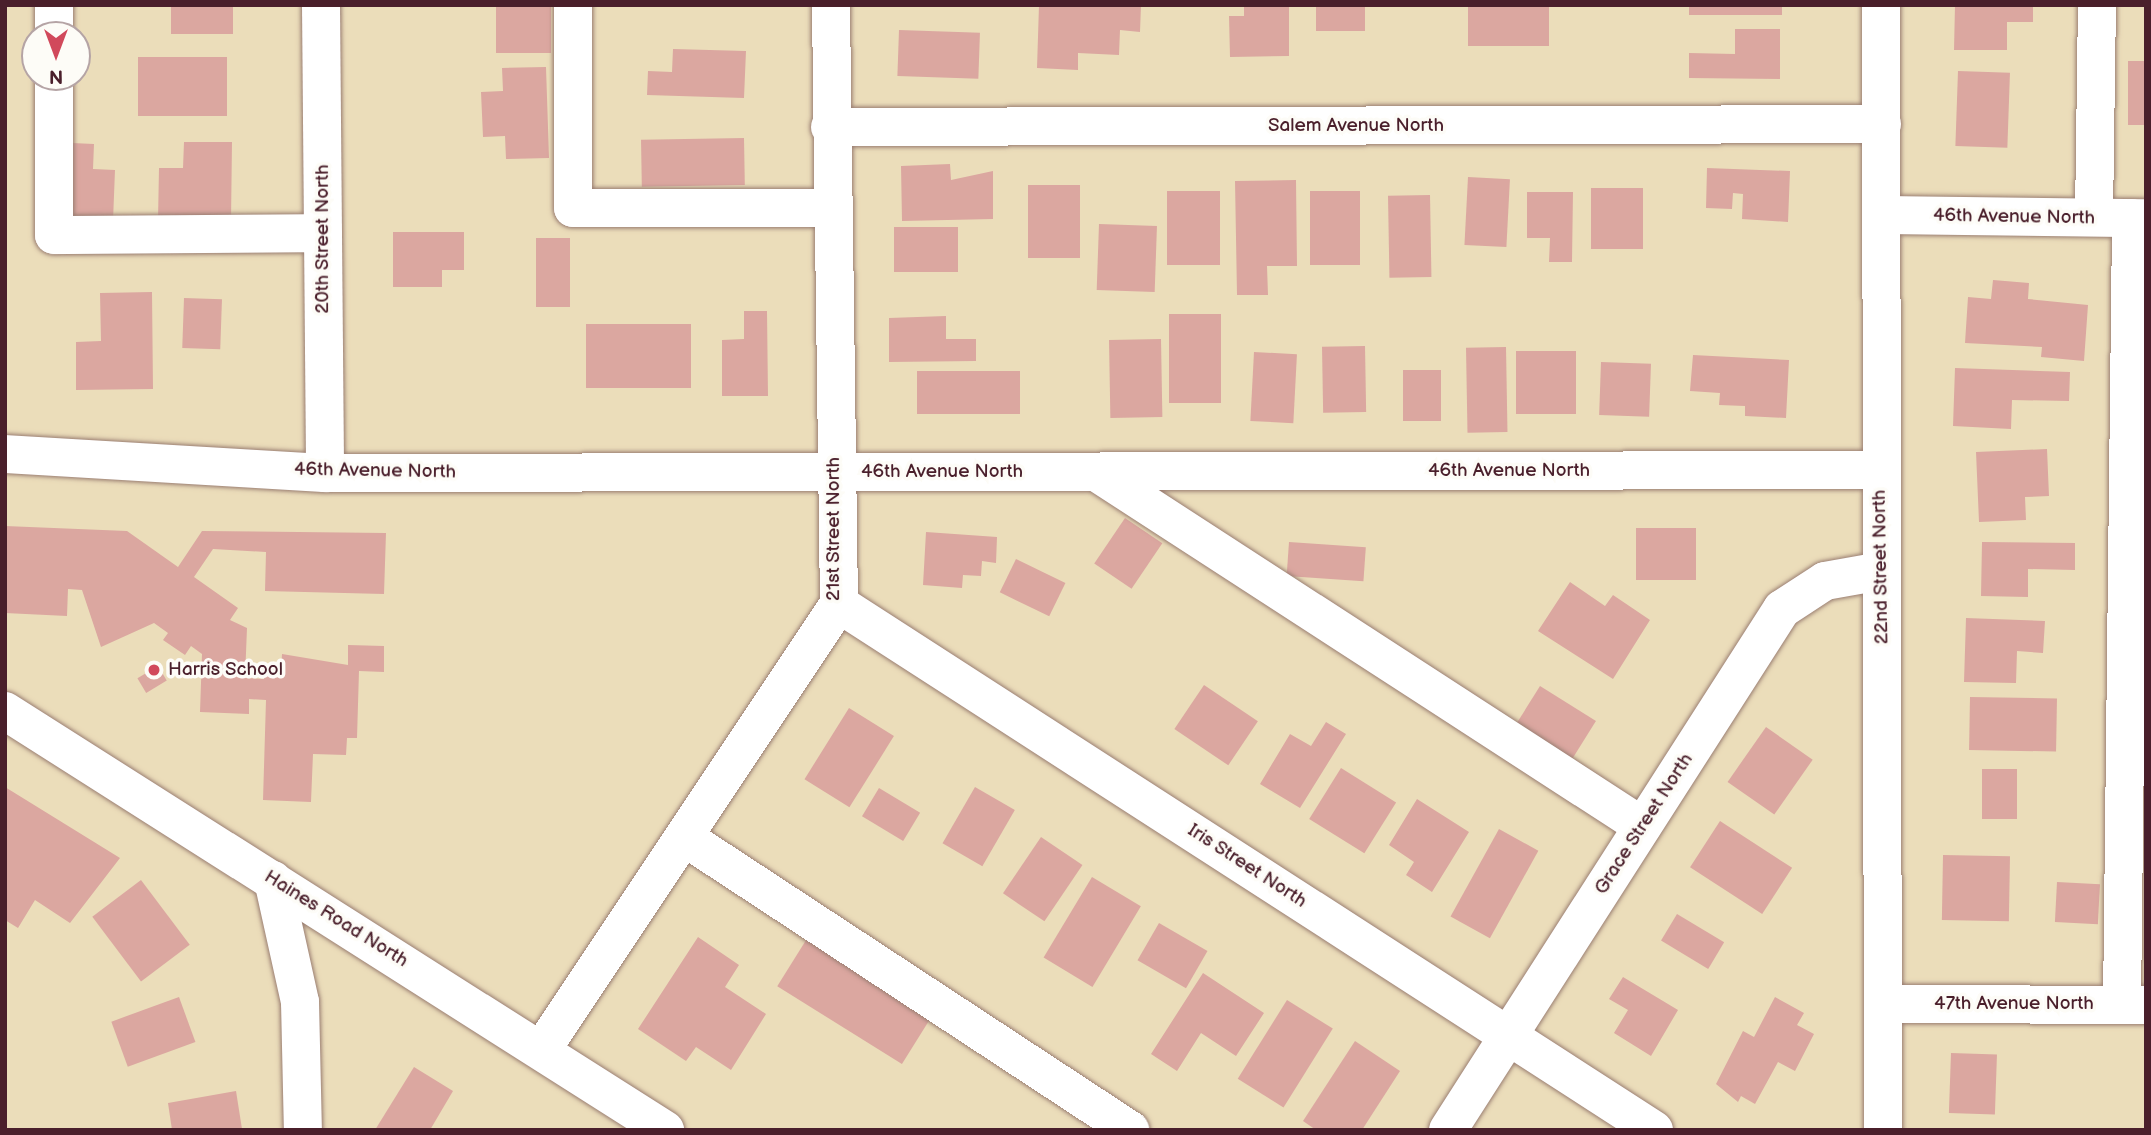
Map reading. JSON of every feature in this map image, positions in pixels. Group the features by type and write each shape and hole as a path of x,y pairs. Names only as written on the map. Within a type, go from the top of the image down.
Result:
{"street":[{"name":"20th Street North","path":"321,5 325,472"},
{"path":"573,5 573,208 831,208"},
{"name":"21st Street North","path":"543,1048 839,604 834,472 831,5"},
{"name":"22nd Street North","path":"1881,5 1883,1130"},
{"path":"2097,5 2124,218 2134,1005"},
{"path":"54,91 54,235 323,233"},
{"name":"Salem Avenue North","path":"830,127 1882,124"},
{"name":"46th Avenue North","path":"1882,215 2124,218"},
{"name":"46th Avenue North","path":"5,453 325,472 1880,470"},
{"path":"1096,472 1642,826"},
{"name":"Grace Street North","path":"1448,1130 1782,609 1825,581 1881,570"},
{"name":"Iris Street North","path":"839,604 1509,1033 1654,1130"},
{"name":"Haines Road North","path":"5,711 543,1048 666,1130"},
{"path":"684,837 1130,1130"},
{"path":"273,880 300,1002 303,1130"},
{"name":"47th Avenue North","path":"1883,1004 2134,1005"}],"building":[{"path":"171,5 233,5 233,34 171,34"},
{"path":"496,5 551,5 551,53 496,53"},
{"path":"1039,5 1141,5 1140,32 1120,30 1119,55 1078,53 1078,70 1037,68"},
{"path":"1244,5 1289,5 1289,56 1230,57 1229,16 1244,16"},
{"path":"1316,5 1365,5 1365,31 1316,31"},
{"path":"1468,5 1549,5 1549,46 1468,46"},
{"path":"1689,5 1782,5 1782,15 1689,15"},
{"path":"1955,5 2033,5 2033,22 2007,22 2007,50 1954,50"},
{"path":"1735,29 1780,29 1780,79 1689,78 1689,53 1735,54"},
{"path":"899,30 980,33 978,79 897,76"},
{"path":"673,49 746,51 744,98 647,95 648,71 672,72"},
{"path":"138,57 227,57 227,116 138,116"},
{"path":"2128,61 2146,61 2146,125 2128,125"},
{"path":"546,67 549,158 506,159 505,136 483,137 481,92 503,91 502,68"},
{"path":"1958,71 2010,73 2007,148 1955,146"},
{"path":"744,138 745,185 642,187 641,140"},
{"path":"184,142 232,142 231,221 158,220 159,168 183,168"},
{"path":"72,143 94,144 93,169 115,170 113,221 69,220"},
{"path":"950,164 951,180 993,171 993,219 902,221 901,166"},
{"path":"1707,168 1790,171 1788,222 1742,219 1743,194 1733,193 1732,209 1706,208"},
{"path":"1468,177 1510,179 1506,247 1464,245"},
{"path":"1296,180 1297,266 1267,266 1268,295 1237,295 1235,181"},
{"path":"1028,185 1080,185 1080,258 1028,258"},
{"path":"1591,188 1643,188 1643,249 1591,249"},
{"path":"1167,191 1220,191 1220,265 1167,265"},
{"path":"1310,191 1360,191 1360,265 1310,265"},
{"path":"1527,192 1573,192 1572,262 1549,262 1550,238 1527,238"},
{"path":"1430,195 1431,277 1389,278 1388,196"},
{"path":"1099,224 1157,226 1155,292 1097,290"},
{"path":"894,227 958,227 958,272 894,272"},
{"path":"393,232 464,232 464,270 442,270 442,287 393,287"},
{"path":"536,238 570,238 570,307 536,307"},
{"path":"1993,280 2029,283 2028,299 2088,305 2084,361 2041,357 2042,347 1965,343 1968,297 1991,299"},
{"path":"152,292 153,389 76,390 76,342 101,341 100,293"},
{"path":"184,298 222,299 220,349 182,348"},
{"path":"744,311 767,311 768,396 722,396 722,340 744,339"},
{"path":"1169,314 1221,314 1221,403 1169,403"},
{"path":"946,316 946,339 976,339 976,361 889,362 889,318"},
{"path":"586,324 691,324 691,388 586,388"},
{"path":"1161,339 1162,417 1110,418 1109,340"},
{"path":"1365,346 1366,412 1323,413 1322,347"},
{"path":"1506,347 1507,432 1467,433 1466,348"},
{"path":"1516,351 1576,351 1576,414 1516,414"},
{"path":"1254,352 1297,354 1293,423 1250,421"},
{"path":"1693,355 1789,360 1786,418 1745,416 1745,406 1719,405 1720,393 1690,391"},
{"path":"1601,362 1651,364 1649,417 1599,415"},
{"path":"1955,368 2070,372 2069,401 2012,400 2011,429 1953,426"},
{"path":"1403,370 1441,370 1441,421 1403,421"},
{"path":"917,371 1020,371 1020,414 917,414"},
{"path":"2047,449 2049,496 2025,497 2026,520 1979,522 1976,452"},
{"path":"1125,518 1162,543 1132,589 1094,564"},
{"path":"5,526 127,531 178,567 202,531 386,533 384,594 265,591 266,552 213,549 194,577 238,608 230,620 247,628 245,678 264,679 264,670 281,670 282,654 348,665 348,645 384,646 384,672 359,671 357,738 347,738 346,755 313,754 311,802 263,800 266,700 249,699 249,714 200,712 202,654 191,646 185,655 163,640 168,633 154,623 101,647 82,590 68,589 67,616 5,613"},
{"path":"1636,528 1696,528 1696,580 1636,580"},
{"path":"926,532 997,537 996,563 982,561 981,576 963,575 962,588 923,585"},
{"path":"1289,542 1366,547 1363,581 1287,576"},
{"path":"1982,542 2075,543 2075,570 2028,569 2028,597 1981,596"},
{"path":"1016,559 1065,583 1049,616 1000,592"},
{"path":"1570,582 1605,606 1613,595 1650,620 1613,679 1538,631"},
{"path":"1966,618 2045,621 2043,653 2017,651 2016,683 1964,682"},
{"path":"158,666 167,681 146,693 137,678"},
{"path":"1204,685 1258,721 1228,765 1174,729"},
{"path":"1540,686 1596,721 1566,769 1510,734"},
{"path":"1970,697 2057,699 2056,752 1969,750"},
{"path":"849,708 894,736 849,807 804,779"},
{"path":"1326,722 1346,734 1300,808 1260,784 1290,734 1311,746"},
{"path":"1766,727 1813,760 1774,815 1728,782"},
{"path":"1341,768 1396,802 1364,853 1309,819"},
{"path":"1982,769 2017,769 2017,819 1982,819"},
{"path":"5,787 120,858 70,923 35,900 18,928 5,920"},
{"path":"975,787 1015,810 982,866 942,843"},
{"path":"879,788 920,813 903,841 862,816"},
{"path":"1417,799 1469,832 1432,892 1406,875 1414,862 1389,845"},
{"path":"1720,821 1792,868 1762,914 1690,867"},
{"path":"1499,829 1538,851 1490,938 1451,916"},
{"path":"1041,837 1082,865 1044,921 1003,893"},
{"path":"1943,855 2010,856 2009,921 1942,920"},
{"path":"1092,877 1141,906 1092,987 1044,958"},
{"path":"141,880 190,945 141,981 92,917"},
{"path":"2057,882 2100,884 2098,924 2055,922"},
{"path":"1677,914 1724,942 1708,969 1661,941"},
{"path":"1159,923 1207,951 1186,988 1138,960"},
{"path":"698,937 739,965 725,987 766,1014 731,1070 696,1047 686,1061 638,1029"},
{"path":"808,937 933,1015 902,1064 777,986"},
{"path":"1203,973 1264,1013 1236,1056 1201,1033 1177,1071 1151,1054"},
{"path":"1623,977 1678,1010 1651,1056 1614,1033 1628,1010 1609,999"},
{"path":"179,997 195,1042 128,1067 111,1022"},
{"path":"1775,997 1804,1013 1797,1025 1814,1034 1795,1071 1778,1062 1755,1104 1741,1096 1738,1102 1716,1084 1743,1031 1754,1037"},
{"path":"1287,1000 1333,1029 1284,1107 1238,1079"},
{"path":"1355,1041 1400,1071 1362,1130 1316,1130 1303,1121"},
{"path":"1951,1053 1997,1055 1995,1115 1949,1113"},
{"path":"414,1067 453,1091 430,1130 375,1130"},
{"path":"236,1091 242,1129 172,1130 168,1103"}],"place":[{"name":"Harris School","path":"154,670"}]}
